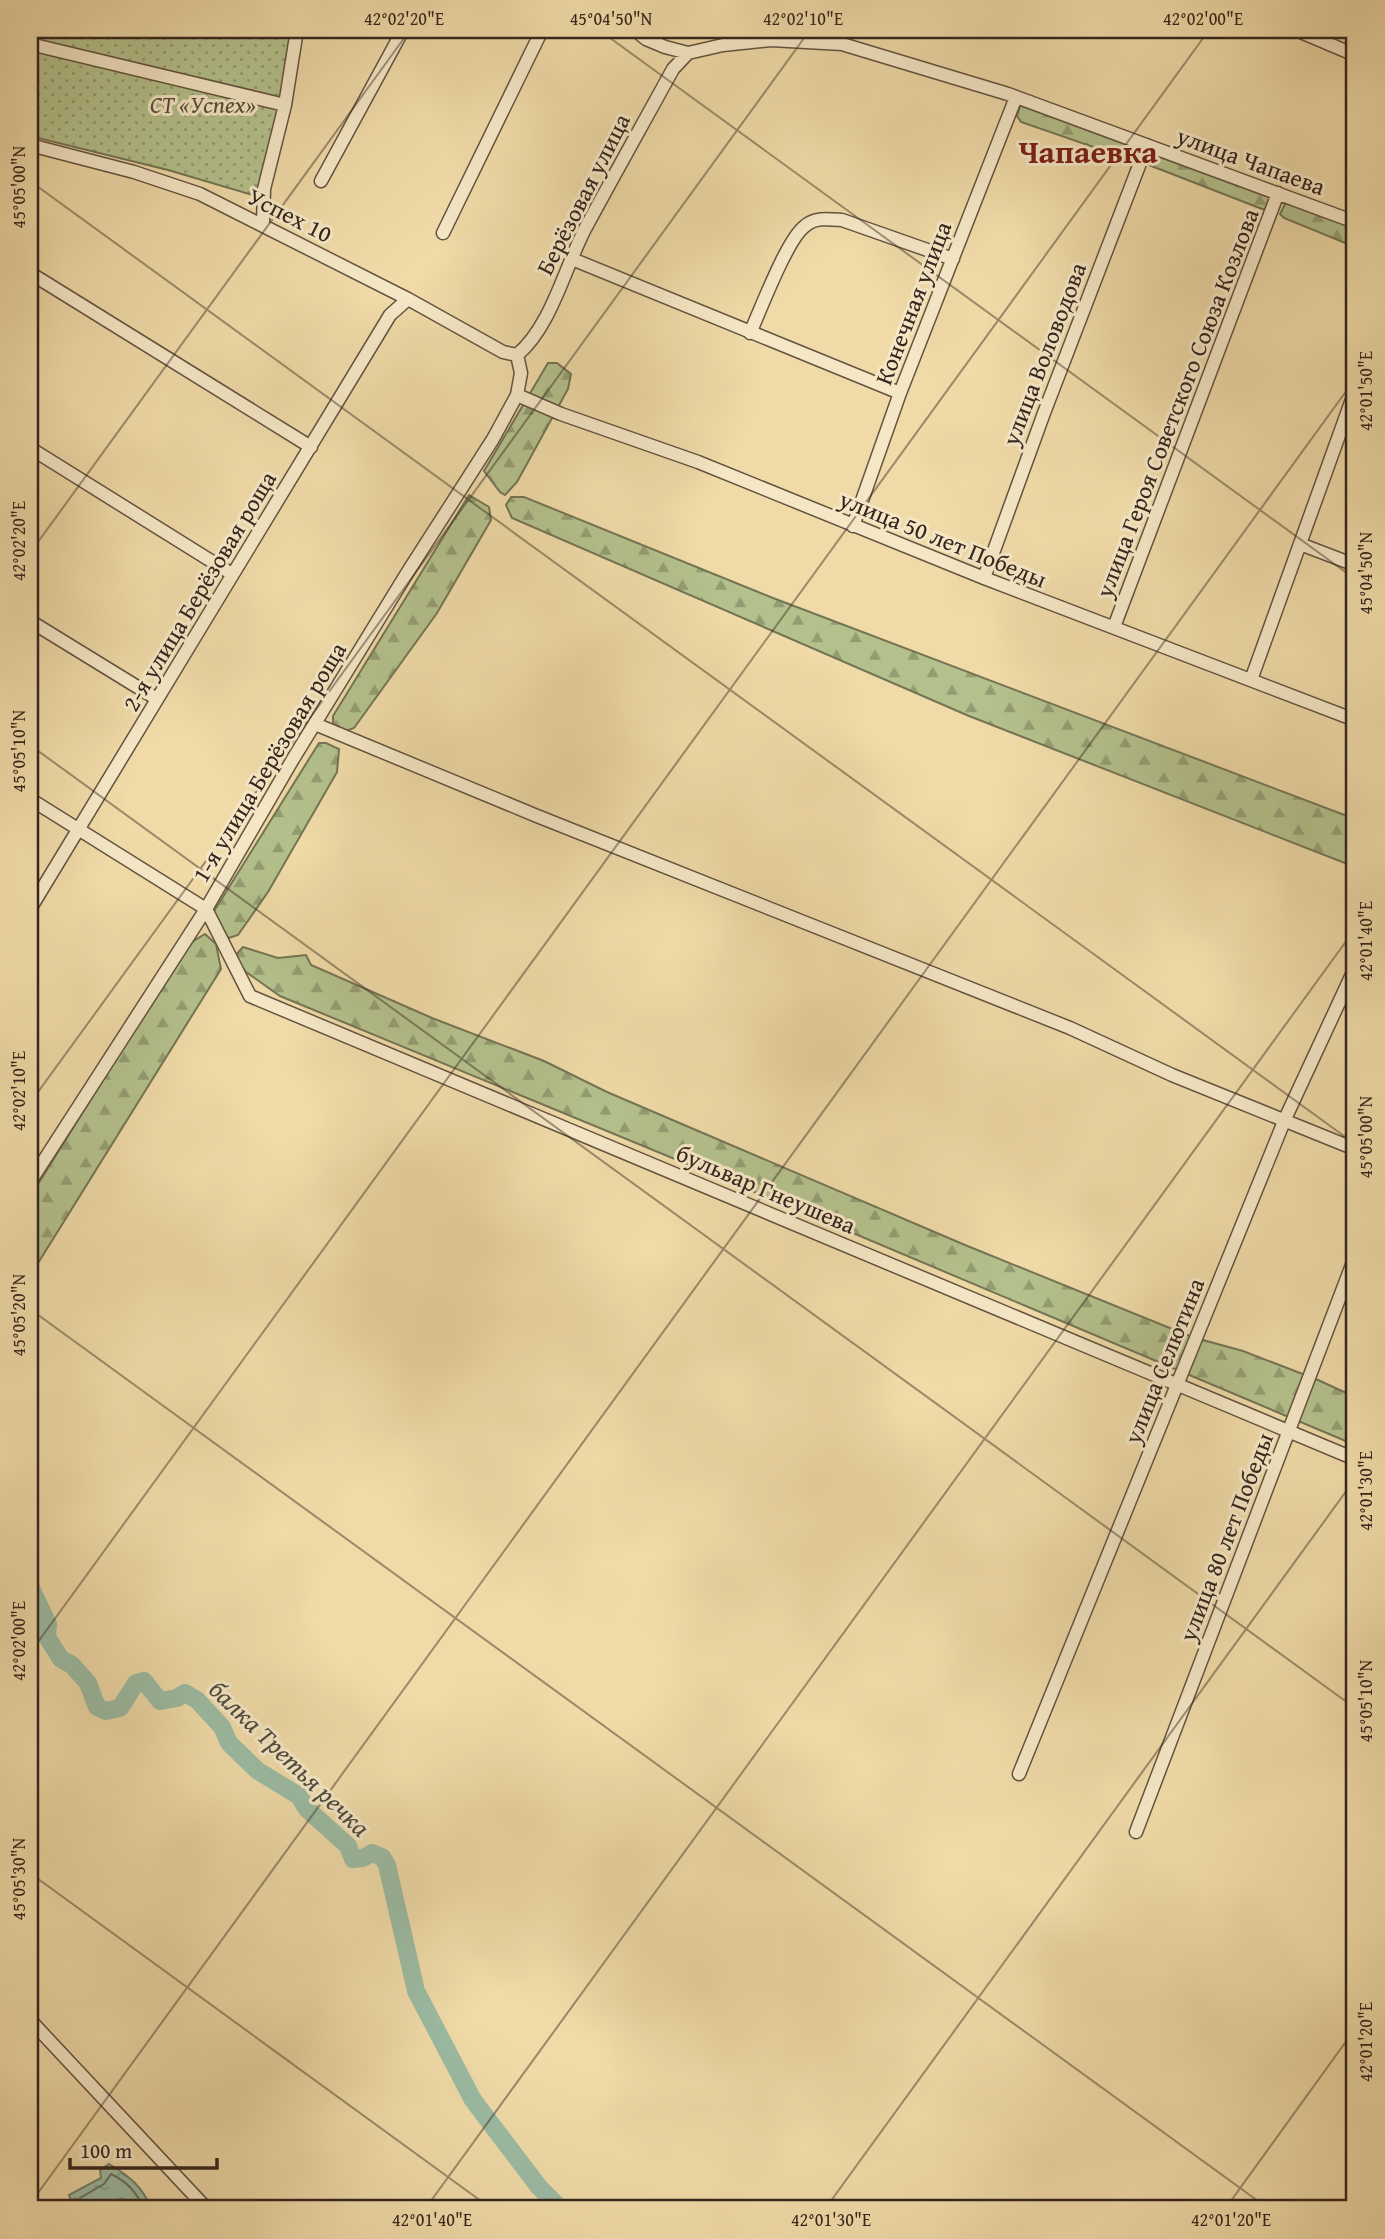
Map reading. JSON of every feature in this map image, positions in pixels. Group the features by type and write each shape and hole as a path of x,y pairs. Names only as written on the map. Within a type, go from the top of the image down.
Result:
{"street":[{"path":"263,224 264,189 285,106 297,30"},
{"path":"321,181 402,30"},
{"path":"443,233 541,30"},
{"path":"635,30 646,39 688,53"},
{"path":"1296,30 1355,55"},
{"name":"улица Чапаева","path":"688,53 723,45 771,40 842,44 1016,97 1355,222"},
{"path":"30,44 285,106"},
{"name":"Берёзовая улица","path":"517,355 528,346 584,231 673,69 688,53"},
{"name":"Конечная улица","path":"853,526 900,393 1016,97"},
{"name":"Успех 10","path":"30,145 134,172 200,194 408,299 503,352 517,355"},
{"name":"улица Воловодова","path":"984,578 1147,145"},
{"name":"улица Героя Советского Союза Козлова","path":"1114,627 1278,193"},
{"path":"750,333 793,239 806,224 825,218 842,220 953,259"},
{"path":"572,259 900,393"},
{"path":"30,273 311,447"},
{"name":"2-я улица Берёзовая роща","path":"30,909 390,315 408,299"},
{"name":"1-я улица Берёзовая роща","path":"30,1182 206,909 409,570 476,467 517,395 521,373 517,355"},
{"path":"1251,680 1353,407 1355,391"},
{"name":"улица 50 лет Победы","path":"517,395 561,414 698,462 984,578 1355,720"},
{"path":"30,448 232,574"},
{"path":"1300,544 1355,565"},
{"path":"30,621 157,699"},
{"path":"315,724 537,817 1070,1028 1172,1075 1355,1149"},
{"path":"30,799 206,909"},
{"name":"бульвар Гнеушева","path":"206,909 250,996 1355,1459"},
{"name":"улица Селютина","path":"1019,1774 1285,1119 1355,968"},
{"name":"улица 80 лет Победы","path":"1136,1832 1355,1257"},
{"path":"30,2020 207,2209"}],"green space":[{"name":"СТ «Успех»","path":"30,30 292,30 281,99 256,196 168,170 30,136"},
{"path":"1025,105 1136,145 1139,149 1136,159 1131,160 1021,122 1017,116 1020,106"},
{"path":"1151,153 1271,197 1267,209 1149,165"},
{"path":"1290,202 1355,226 1355,247 1284,218 1280,214 1285,204"},
{"path":"548,363 557,363 571,374 568,389 517,482 505,495 484,471"},
{"path":"469,495 489,507 491,520 437,613 354,728 346,731 333,724 333,716"},
{"path":"511,497 524,497 773,598 1355,819 1355,867 969,716 512,518 506,505"},
{"path":"319,743 339,749 337,772 268,892 238,935 229,938 219,931 211,916"},
{"path":"205,934 216,944 221,969 30,1276 30,1197 187,945"},
{"path":"243,947 278,958 306,955 311,965 432,1018 544,1061 607,1092 965,1245 1192,1337 1243,1351 1318,1380 1355,1397 1355,1445 815,1217 280,996 246,972 233,958"}],"water":[{"path":"109,2164 135,2183 152,2209 74,2209 69,2195 101,2178 100,2170"}],"waterway":[{"name":"балка Третья речка","path":"30,1586 48,1624 47,1637 61,1659 72,1665 88,1683 97,1707 106,1711 120,1708 136,1683 144,1681 160,1701 177,1698 185,1693 197,1700 222,1727 229,1743 258,1771 299,1796 307,1809 348,1846 353,1859 372,1853 382,1857 387,1865 416,1991 473,2100 539,2187 561,2209"}],"district":[{"name":"Чапаевка","path":"1088,151"}]}
